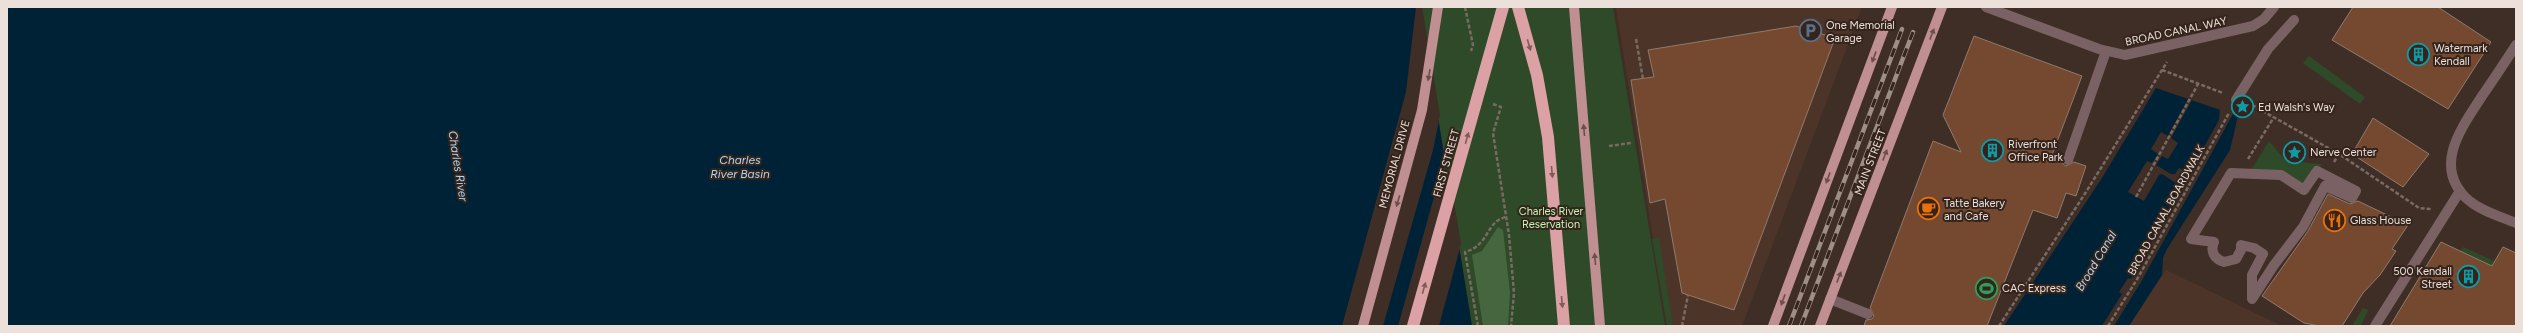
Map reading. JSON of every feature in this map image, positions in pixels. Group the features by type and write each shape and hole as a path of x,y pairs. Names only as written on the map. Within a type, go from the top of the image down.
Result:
{"highway":[{"name":"FIRST STREET","path":"1413,326 1503,7"},
{"path":"1518,7 1537,75 1548,137 1564,326"}],"main road":[{"name":"MEMORIAL DRIVE","path":"1363,326 1420,117 1438,7"},
{"path":"1574,7 1600,326"},
{"path":"1774,326 1892,7"},
{"name":"MAIN STREET","path":"1820,326 1942,7"}],"street":[{"name":"BROAD CANAL WAY","path":"1986,7 2117,54 2134,54 2177,42 2227,33 2254,26 2264,19 2274,7"},
{"path":"2236,99 2268,49 2294,20"},
{"path":"2516,45 2457,137 2451,155 2451,172 2460,191 2476,205 2516,223"},
{"path":"2068,160 2106,51"},
{"path":"2317,170 2356,191 2352,198 2325,186 2303,227 2274,265 2252,299 2252,274 2263,254 2254,248 2241,245 2241,250 2236,259 2224,262 2217,258 2213,252 2214,242 2191,239 2231,174 2239,174 2281,175 2304,190 2317,170"},
{"path":"2375,326 2460,191"},
{"path":"1830,298 1868,314"}],"path":[{"path":"1465,7 1473,45 1469,59"},
{"path":"1636,39 1643,78"},
{"path":"1999,326 2086,192 2169,59"},
{"path":"2162,70 2236,99"},
{"path":"2136,197 2198,84"},
{"name":"BROAD CANAL BOARDWALK","path":"2108,326 2142,269 2236,99"},
{"path":"2252,105 2339,154 2419,208 2448,209"},
{"path":"1501,107 1493,133 1506,217 1514,293 1511,326"},
{"path":"2239,174 2274,117"},
{"path":"1609,146 1631,143"},
{"path":"1478,326 1465,252 1478,248 1494,223 1506,217"},
{"path":"1682,326 1688,295"}],"shaded area":[{"path":"1616,7 1862,7 1742,326 1667,326"},
{"path":"2166,270 2282,326 2129,326"}],"green space":[{"name":"Charles River Reservation","path":"1420,7 1613,7 1665,326 1472,326"},
{"path":"2309,56 2365,97 2360,104 2303,63"},
{"path":"2269,141 2286,161 2322,164 2304,190 2281,175 2248,175"},
{"path":"1498,227 1503,230 1510,292 1508,326 1483,326 1472,255 1482,251"},
{"path":"1659,238 1673,326 1667,326 1652,239"},
{"path":"2463,247 2510,268 2453,261"},
{"path":"2363,308 2368,310 2361,326 2352,326"}],"water":[{"name":"Charles River Basin","path":"7,7 1420,7 1472,326 7,326"},
{"name":"Broad Canal","path":"2156,88 2238,116 2230,150 2167,249 2163,258 2162,275 2129,326 2004,326 2102,178"}],"pier":[{"path":"1416,7 1422,7 1440,115 1433,150 1383,326 1342,326 1406,92"},
{"path":"2189,97 2193,98 2171,138 2178,143 2168,159 2162,156 2156,165 2171,174 2175,174 2179,168 2183,170 2176,183 2162,174 2159,175 2144,201 2128,192 2147,161 2152,163 2158,154 2151,149 2161,132 2168,136"},
{"path":"2220,108 2234,112 2141,282 2114,326 2102,326 2122,294 2119,292 2128,278 2131,279 2219,120"},
{"path":"1446,154 1461,244 1439,326 1398,326"}],"building":[{"name":"Watermark Kendall","path":"2353,7 2438,7 2491,42 2448,109 2332,40"},
{"path":"1796,26 1835,38 1734,310 1682,293 1665,199 1650,203 1631,80 1654,77 1648,50"},
{"name":"Riverfront Office Park","path":"1974,36 2082,76 2052,155 2062,158 2063,164 2066,166 2074,162 2086,166 2076,196 2066,193 2057,218 2033,210 1987,326 1864,326 1866,320 1872,319 1874,316 1870,308 1933,141 1961,152 1943,115"},
{"path":"2373,118 2429,154 2403,187 2352,154"},
{"path":"2328,194 2350,204 2358,201 2408,225 2392,249 2396,251 2380,275 2363,293 2342,326 2320,326 2304,323 2262,296 2308,231"},
{"name":"500 Kendall Street","path":"2441,242 2492,266 2503,247 2516,253 2516,326 2390,326"}],"railway":[{"path":"1789,326 1902,29"},
{"path":"1801,326 1913,32"}],"place":[{"name":"One Memorial Garage","path":"1810,31"},
{"name":"Watermark Kendall","path":"2419,54"},
{"name":"Ed Walsh's Way","path":"2243,107"},
{"name":"Riverfront Office Park","path":"1992,150"},
{"name":"Nerve Center","path":"2294,152"},
{"name":"Tatte Bakery and Cafe","path":"1928,209"},
{"name":"Glass House","path":"2334,220"},
{"name":"500 Kendall Street","path":"2468,277"},
{"name":"CAC Express","path":"1986,288"}],"water label":[{"name":"Charles River","path":"458,166"}]}
